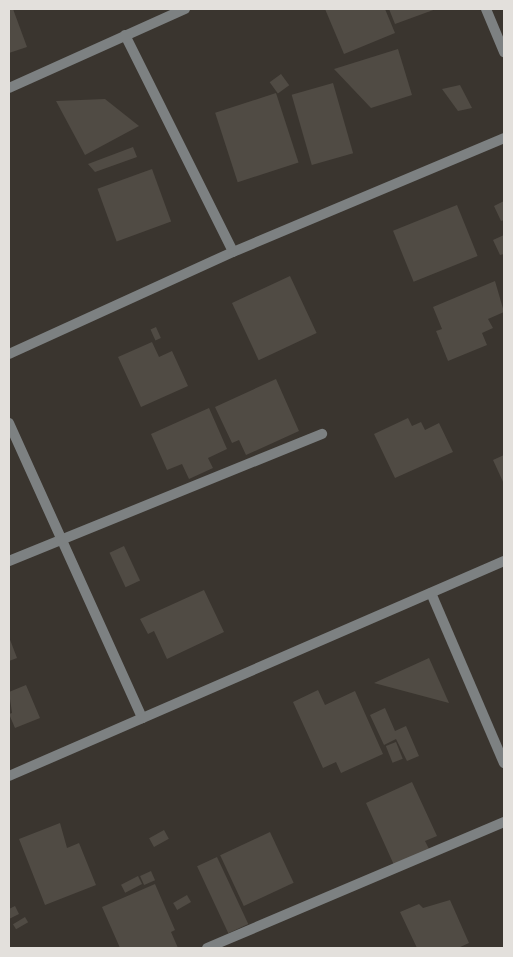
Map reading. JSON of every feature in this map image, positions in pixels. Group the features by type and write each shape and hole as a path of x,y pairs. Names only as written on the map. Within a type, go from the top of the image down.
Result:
{"street":[{"path":"9,88 185,9"},
{"path":"486,9 504,52"},
{"path":"125,35 233,252"},
{"path":"9,354 233,252 504,138"},
{"path":"9,423 142,718"},
{"path":"9,561 61,538 322,434"},
{"path":"9,776 504,561"},
{"path":"430,593 504,763"},
{"path":"207,948 504,822"}],"building":[{"path":"9,9 13,9 27,47 9,53"},
{"path":"325,9 385,9 395,33 344,54"},
{"path":"389,9 436,9 395,24"},
{"path":"398,49 412,95 371,108 334,69"},
{"path":"281,74 289,85 278,94 270,82"},
{"path":"333,83 353,153 312,165 292,95"},
{"path":"460,85 472,108 458,111 442,89"},
{"path":"276,93 299,162 238,182 215,113"},
{"path":"105,99 139,126 85,155 56,101"},
{"path":"133,147 137,157 95,172 88,164"},
{"path":"152,169 171,222 117,241 97,189"},
{"path":"504,201 504,220 501,221 494,206"},
{"path":"457,205 478,256 414,282 393,231"},
{"path":"504,235 504,254 500,255 493,240"},
{"path":"290,276 317,333 259,360 232,303"},
{"path":"495,281 504,312 488,319 493,328 482,333 487,345 448,361 436,331 442,329 433,307"},
{"path":"156,327 161,338 155,340 151,329"},
{"path":"152,342 159,357 172,351 188,386 141,407 118,357"},
{"path":"276,379 299,431 246,455 239,440 232,443 215,407"},
{"path":"209,408 227,449 208,458 213,468 189,479 182,464 167,470 151,434"},
{"path":"408,418 412,426 421,422 425,430 439,423 453,452 395,478 374,434"},
{"path":"504,455 504,484 493,460"},
{"path":"124,546 140,580 126,587 109,553"},
{"path":"204,590 224,632 167,659 154,631 148,634 140,619"},
{"path":"9,637 17,658 9,661"},
{"path":"429,658 449,703 374,683"},
{"path":"26,685 40,718 15,728 9,714 12,713 9,692"},
{"path":"318,690 325,705 355,691 383,754 341,773 336,762 323,768 293,702"},
{"path":"385,708 395,731 406,726 419,756 407,761 396,739 384,745 370,715"},
{"path":"396,742 403,759 393,763 386,746"},
{"path":"412,782 437,836 425,841 429,849 394,865 366,803"},
{"path":"60,823 67,848 79,843 96,885 45,905 19,839"},
{"path":"164,830 169,839 154,847 149,838"},
{"path":"270,832 294,883 244,906 220,855"},
{"path":"217,857 248,924 228,933 197,866"},
{"path":"151,871 155,880 144,885 140,876"},
{"path":"138,876 142,884 125,893 121,885"},
{"path":"155,884 175,930 171,932 178,948 120,948 102,907"},
{"path":"187,895 191,902 177,910 173,903"},
{"path":"450,900 469,943 458,948 417,948 400,912 419,904 423,908"},
{"path":"15,906 19,914 9,919 9,909"},
{"path":"25,917 28,922 16,929 13,924"}]}
